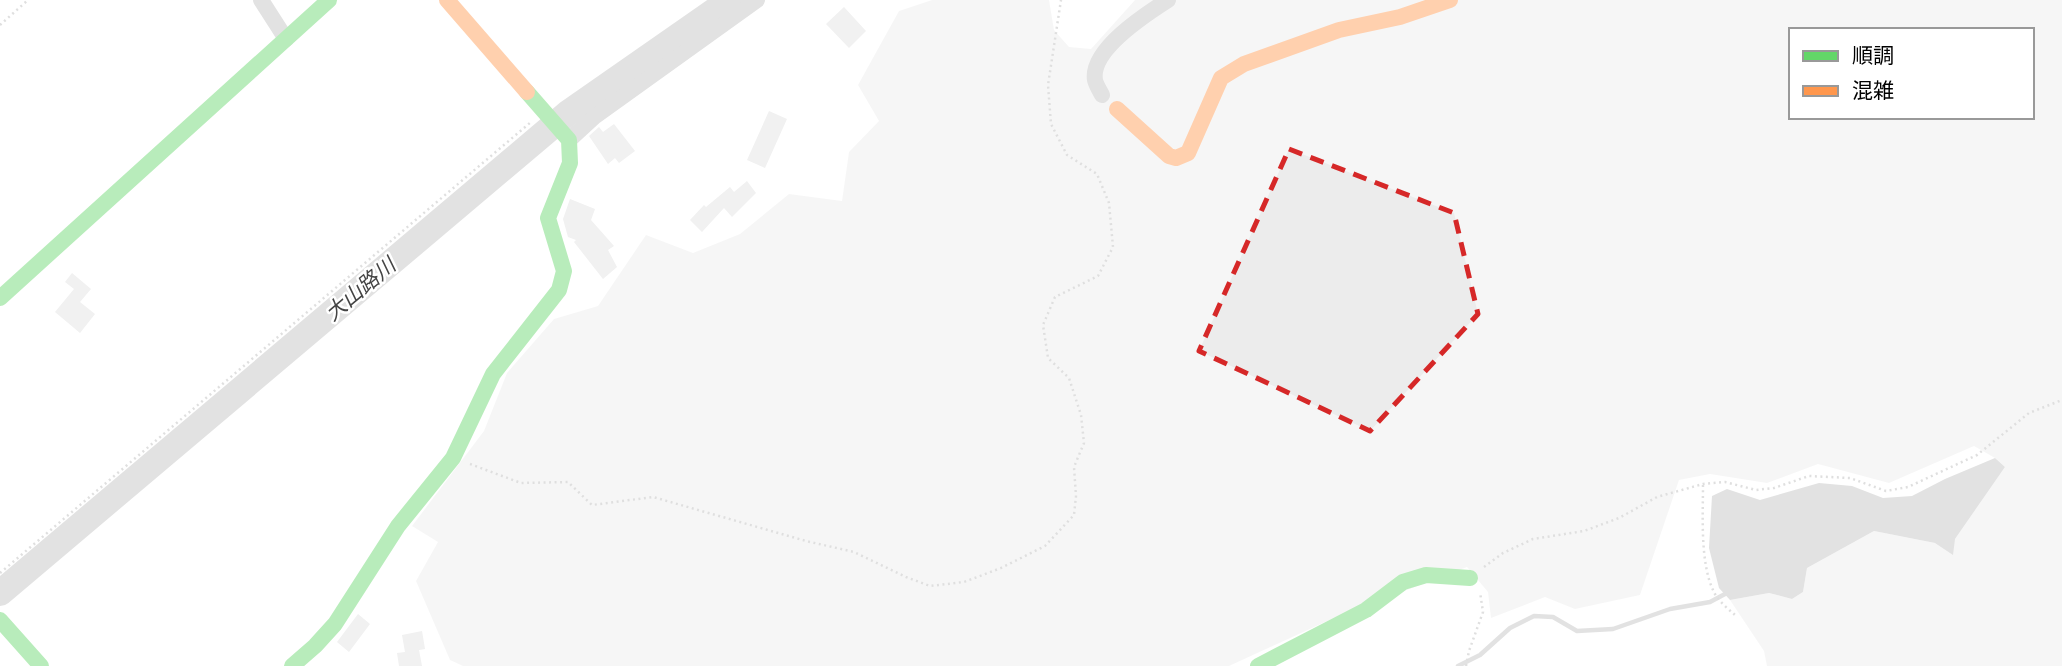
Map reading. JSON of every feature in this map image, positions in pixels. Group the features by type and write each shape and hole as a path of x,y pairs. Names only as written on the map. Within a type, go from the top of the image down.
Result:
{"street":[{"path":"261,0 286,39"},
{"path":"0,298 328,0"},
{"path":"292,666 335,624 398,526 453,458 493,374 559,290 564,271 548,218 570,163 566,137 447,0"},
{"path":"566,137 757,0"},
{"path":"1102,96 1095,80 1096,69 1106,49 1168,0"},
{"path":"1116,109 1140,128 1165,155 1171,159 1180,157 1188,153 1221,78 1244,64 1339,30 1400,17 1450,0"},
{"path":"1258,666 1366,610 1403,582 1426,575 1470,578"},
{"path":"0,620 41,666"}],"path":[{"path":"0,25 28,0"},
{"path":"453,458 521,483 568,482 592,505 653,497 854,552 930,586 964,582 1001,568 1045,546 1074,515 1074,467 1084,443 1081,415 1069,379 1048,358 1043,325 1055,298 1098,276 1113,247 1109,204 1097,174 1067,155 1051,124 1048,85 1060,2"},
{"path":"0,573 544,111"},
{"path":"1466,666 1483,612 1479,589 1470,578 1503,553 1533,539 1584,531 1619,518 1657,497 1703,484 1725,482 1756,490 1774,488 1809,475 1850,478 1886,491 1908,487 1977,455 2029,413 2062,400"},
{"path":"1703,484 1703,546 1713,590 1723,605 1735,615"}],"highlighted area":[{"path":"1289,149 1454,213 1478,314 1370,431 1199,351"}],"shaded area":[{"path":"932,0 1049,0 1054,30 1069,47 1091,49 1135,0 2062,0 2062,666 1767,666 1764,651 1730,600 1769,593 1792,599 1803,592 1807,568 1874,531 1935,543 1955,539 2005,467 1974,446 1889,483 1818,464 1767,483 1710,474 1679,480 1640,595 1575,609 1545,597 1491,618 1488,592 1467,567 1336,617 1229,666 463,666 450,660 416,581 438,542 412,526 484,431 507,373 554,319 598,306 646,235 693,253 740,234 789,194 842,201 849,152 879,121 858,85 899,11"},
{"path":"1995,458 2005,467 1955,539 1953,555 1935,543 1874,531 1807,568 1803,592 1792,599 1769,593 1730,600 1719,588 1709,548 1712,496 1727,489 1760,500 1819,483 1852,486 1883,498 1912,496"}],"building":[{"path":"844,7 866,31 849,48 826,24"},
{"path":"769,111 787,119 765,168 747,160"},
{"path":"614,124 635,151 619,163 615,158 608,164 589,136 599,127 603,132"},
{"path":"747,181 756,193 732,217 724,208 702,232 690,220 704,205 706,207 730,187 734,192"},
{"path":"570,199 595,209 591,220 614,246 608,250 617,267 603,279 574,242 576,240 568,237 563,219"},
{"path":"72,273 91,289 80,302 95,314 80,333 55,312 74,289 65,282"},
{"path":"358,614 370,624 349,652 337,642"},
{"path":"422,631 425,649 419,650 422,666 399,666 397,653 405,652 402,635"}],"waterway":[{"name":"大山路川","path":"0,593 568,113 730,0"},
{"path":"1458,666 1480,655 1510,628 1534,616 1553,617 1577,631 1613,629 1670,609 1710,602 1725,594"}],"traffic: fast":[{"path":"0,298 329,0"},
{"path":"292,666 335,624 398,526 453,458 493,374 559,290 564,271 548,218 570,163 569,140 527,92"},
{"path":"1258,666 1366,610 1403,582 1426,575 1470,578"},
{"path":"0,620 41,666"}],"traffic: slow":[{"path":"447,0 527,92"},
{"path":"1117,109 1169,156 1176,158 1188,153 1221,78 1244,64 1339,30 1400,17 1450,0"}]}
